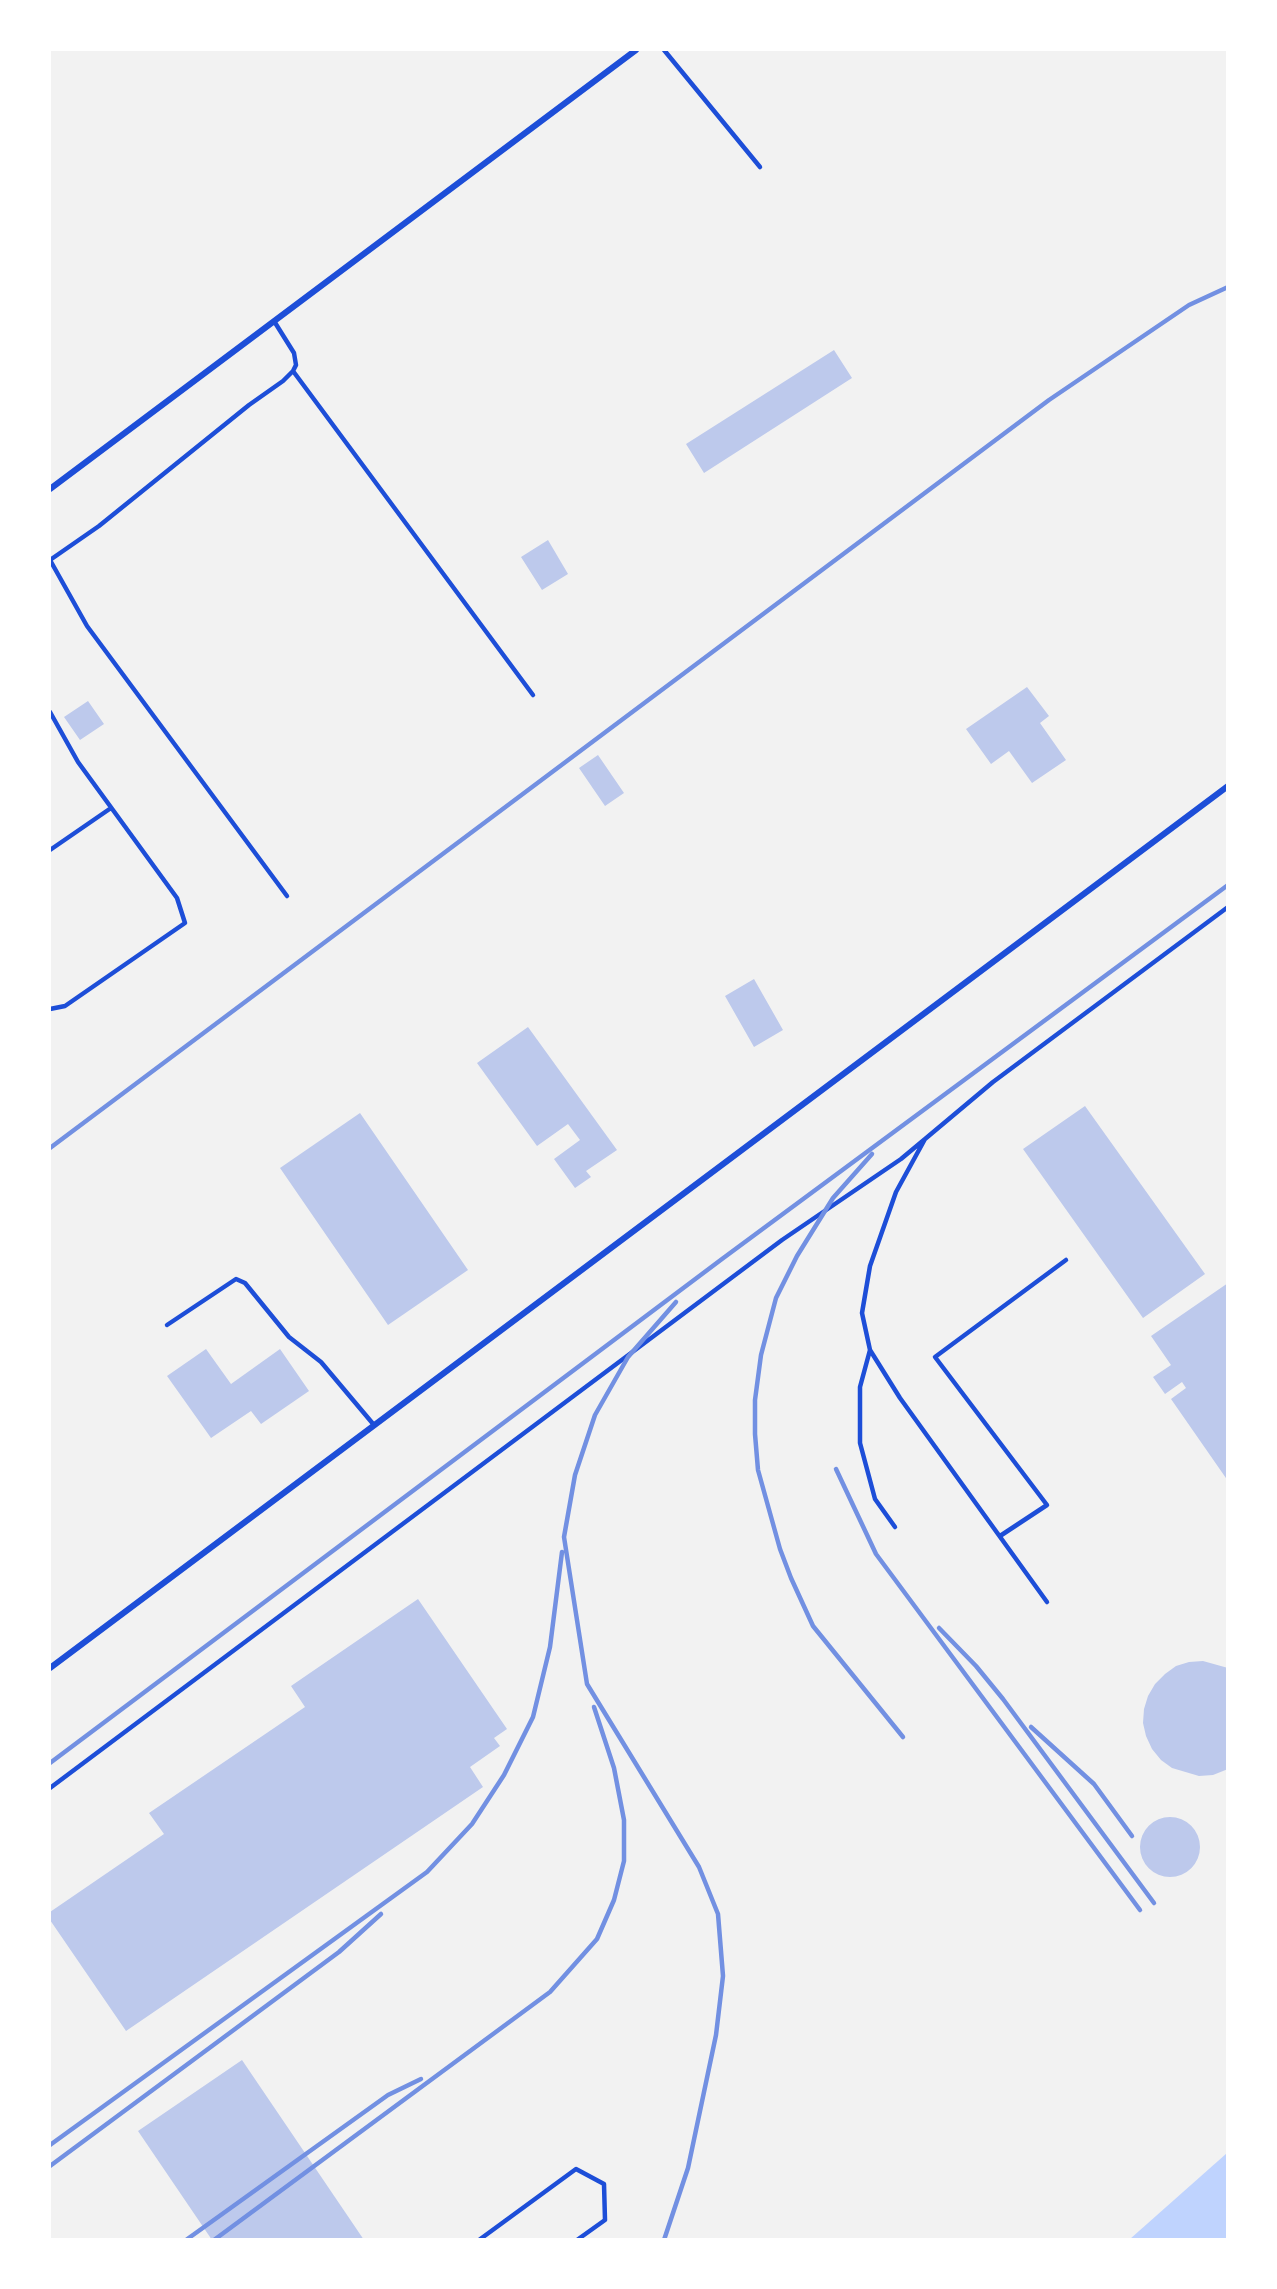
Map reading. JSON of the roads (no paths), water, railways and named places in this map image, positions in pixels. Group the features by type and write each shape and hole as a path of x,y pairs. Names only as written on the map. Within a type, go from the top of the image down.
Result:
{"street":[{"path":"50,489 636,50"},
{"path":"50,1668 1227,786"}],"lane":[{"path":"664,50 760,167"},
{"path":"274,321 294,353 296,365 293,371 99,526 50,560 87,626 287,896"},
{"path":"293,371 533,695"},
{"path":"50,712 78,762 177,898 185,923 65,1006 50,1009"},
{"path":"50,850 111,808"},
{"path":"50,1788 782,1240 901,1159 993,1082 1227,907"},
{"path":"925,1139 896,1192 870,1266 862,1313 870,1350 900,1398 1047,1602"},
{"path":"1000,1536 1047,1505 935,1357 1066,1260"},
{"path":"167,1325 236,1279 245,1283 289,1337 321,1362 374,1425"},
{"path":"870,1350 860,1387 860,1443 875,1499 895,1527"},
{"path":"478,2240 576,2169 604,2184 605,2220 577,2240"}],"water":[{"path":"1227,2153 1227,2239 1130,2239"}],"railway":[{"path":"50,1148 1049,400 1189,305 1228,287"},
{"path":"50,1763 722,1259 1228,885"},
{"path":"872,1154 833,1198 797,1256 776,1298 761,1355 755,1400 755,1434 758,1470 780,1549 813,1626 903,1737"},
{"path":"664,2240 688,2168 716,2035 723,1976 718,1914 699,1867 587,1684 564,1537 575,1475 595,1415 628,1357 676,1302"},
{"path":"836,1469 876,1554 1140,1910"},
{"path":"50,2145 427,1872 472,1824 504,1775 533,1717 550,1647 562,1552"},
{"path":"939,1628 976,1666 1003,1699 1154,1903"},
{"path":"214,2240 550,1992 597,1939 614,1900 624,1861 624,1820 614,1768 594,1707"},
{"path":"1031,1727 1094,1784 1132,1836"},
{"path":"50,2166 339,1952 381,1914"},
{"path":"186,2240 388,2095 421,2079"}]}
